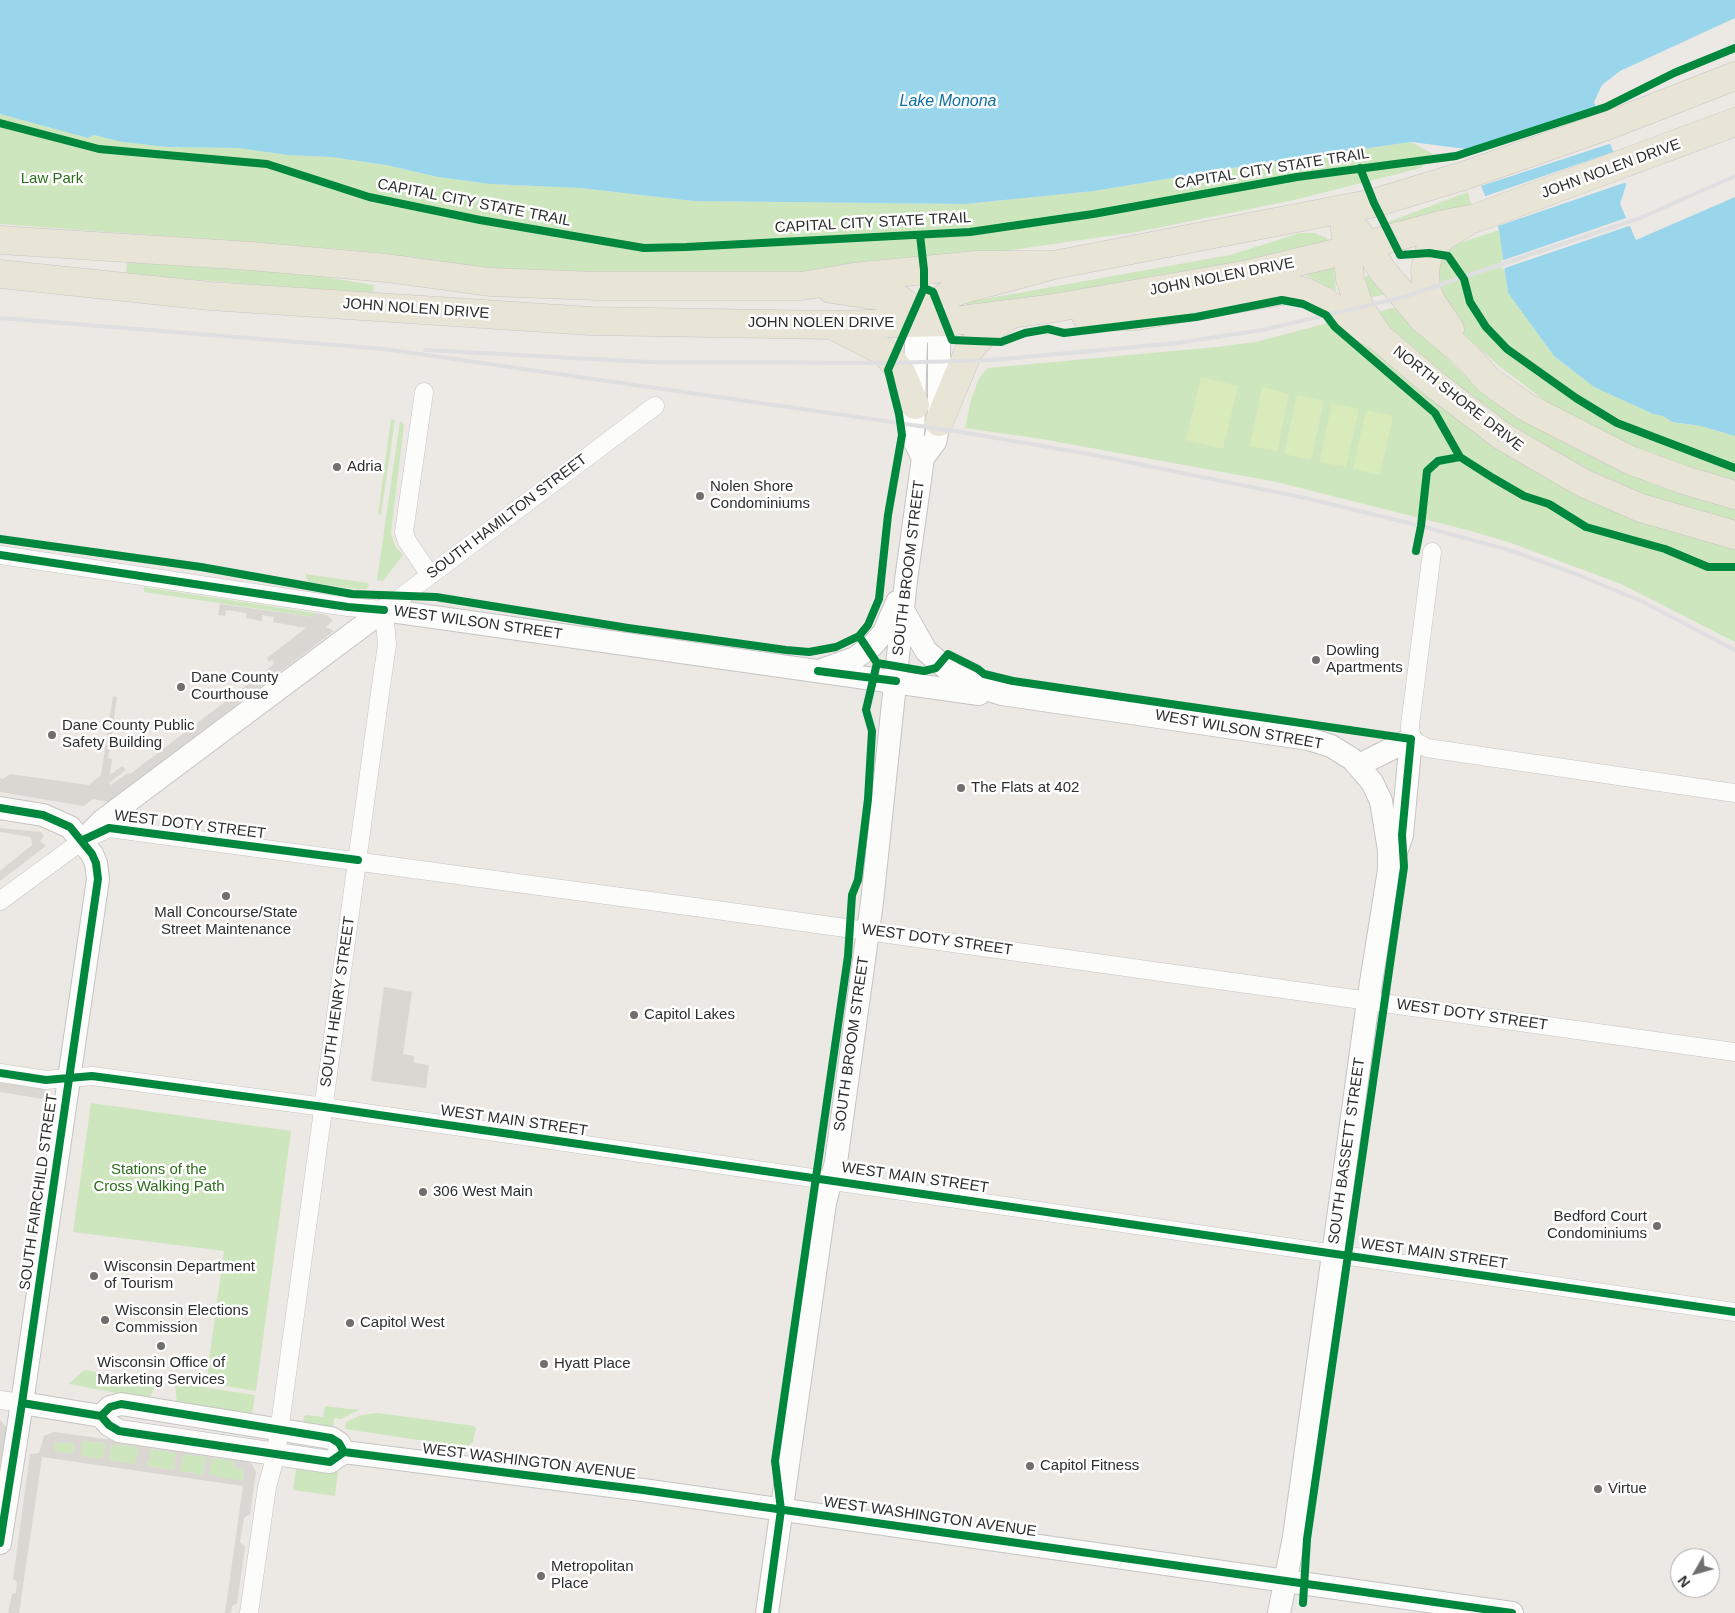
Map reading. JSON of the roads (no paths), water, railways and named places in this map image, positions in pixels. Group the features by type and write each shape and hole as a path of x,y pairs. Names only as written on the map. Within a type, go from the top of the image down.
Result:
{"main road":[{"path":"0,240 284,258 386,268 490,282 597,286 802,286 899,299 913,309 925,322 938,302 948,295 1054,264 1343,211 1463,176 1612,124 1735,76"},
{"name":"JOHN NOLEN DRIVE","path":"0,274 210,296 590,321 832,325 946,322 1048,309 1215,280 1476,218 1624,165 1735,122"},
{"name":"NORTH SHORE DRIVE","path":"1343,211 1357,247 1382,270 1423,319 1440,336 1467,356 1488,380 1526,407 1579,435 1654,470 1735,495"},
{"path":"1467,356 1431,301 1426,288 1425,269 1429,253 1439,240 1476,218"},
{"name":"NORTH SHORE DRIVE","path":"1357,247 1353,292 1360,308 1379,337 1476,417 1554,468 1640,508 1735,535"},
{"path":"802,286 854,277 950,267 1054,264"},
{"path":"1048,309 1074,316 1136,316 1292,289 1306,292 1322,300 1379,337"},
{"path":"939,422 969,350 987,330 1012,314"},
{"path":"832,325 886,353 901,372 914,404"}],"street":[{"path":"923,458 913,438 916,342 918,333 925,322"},
{"name":"SOUTH BROOM STREET","path":"767,1613 825,1203 836,1162 867,931 906,580 923,458 935,442 939,422 939,341 935,332 925,322"},
{"path":"424,392 404,532 406,541 430,575"},
{"name":"SOUTH HAMILTON STREET","path":"0,901 83,840 103,820 655,406"},
{"path":"1389,870 1402,835 1411,739 1410,725 1432,552"},
{"name":"WEST WILSON STREET","path":"0,555 348,607 384,610 896,681 986,696 1002,694 1309,739 1331,746 1360,765 1372,782 1381,801 1389,850 1389,870"},
{"path":"818,671 855,658 873,645 890,619 906,580"},
{"name":"SOUTH HENRY STREET","path":"248,1613 267,1488 276,1454 358,860 387,645 384,610"},
{"path":"903,610 918,641 939,664 953,674 1002,694"},
{"path":"1360,765 1411,739"},
{"path":"1411,739 1427,748 1735,793"},
{"path":"0,808 53,817 70,827 83,840"},
{"name":"WEST DOTY STREET","path":"83,840 109,828 358,860 1735,1052"},
{"name":"SOUTH FAIRCHILD STREET","path":"0,1543 98,886 96,863 83,840"},
{"name":"SOUTH BASSETT STREET","path":"1279,1613 1287,1581 1368,1001 1389,870"},
{"name":"WEST MAIN STREET","path":"0,1073 46,1080 92,1076 324,1107 1735,1312"},
{"name":"WEST WASHINGTON AVENUE","path":"0,1400 101,1416 109,1426 119,1431 330,1462 344,1452 782,1510 1512,1613"},
{"path":"101,1416 110,1407 121,1404 331,1438 339,1443 344,1452"}],"water":[{"name":"Lake Monona","path":"0,0 1735,0 1735,18 1620,71 1602,85 1594,102 1626,185 1620,204 1636,240 1735,197 1735,436 1701,426 1672,422 1663,416 1653,414 1594,387 1554,356 1508,293 1499,230 1466,149 1411,142 1263,163 1094,191 965,204 693,201 580,188 490,184 438,177 386,165 331,157 287,155 238,148 167,147 122,142 94,135 88,138 0,114"}],"railway":[{"path":"425,350 649,362 891,363 992,360 1177,343 1262,330 1404,297 1640,218 1735,176"},
{"path":"0,318 385,349 961,432 1089,454 1310,499 1421,526 1512,551 1576,574 1643,602 1735,650"}],"place":[{"name":"Adria","path":"337,467"},
{"name":"Nolen Shore Condominiums","path":"700,496"},
{"name":"Dowling Apartments","path":"1316,660"},
{"name":"Dane County Courthouse","path":"181,687"},
{"name":"Dane County Public Safety Building","path":"52,735"},
{"name":"The Flats at 402","path":"961,788"},
{"name":"Mall Concourse/State Street Maintenance","path":"226,896"},
{"name":"Capitol Lakes","path":"634,1015"},
{"name":"306 West Main","path":"423,1192"},
{"name":"Bedford Court Condominiums","path":"1657,1226"},
{"name":"Wisconsin Department of Tourism","path":"94,1276"},
{"name":"Wisconsin Elections Commission","path":"105,1320"},
{"name":"Capitol West","path":"350,1323"},
{"name":"Wisconsin Office of Marketing Services","path":"161,1346"},
{"name":"Hyatt Place","path":"544,1364"},
{"name":"Capitol Fitness","path":"1030,1466"},
{"name":"Virtue","path":"1598,1489"},
{"name":"Metropolitan Place","path":"541,1576"}],"park label":[{"name":"Law Park","path":"52,179"},
{"name":"Stations of the Cross Walking Path","path":"159,1178"}]}
